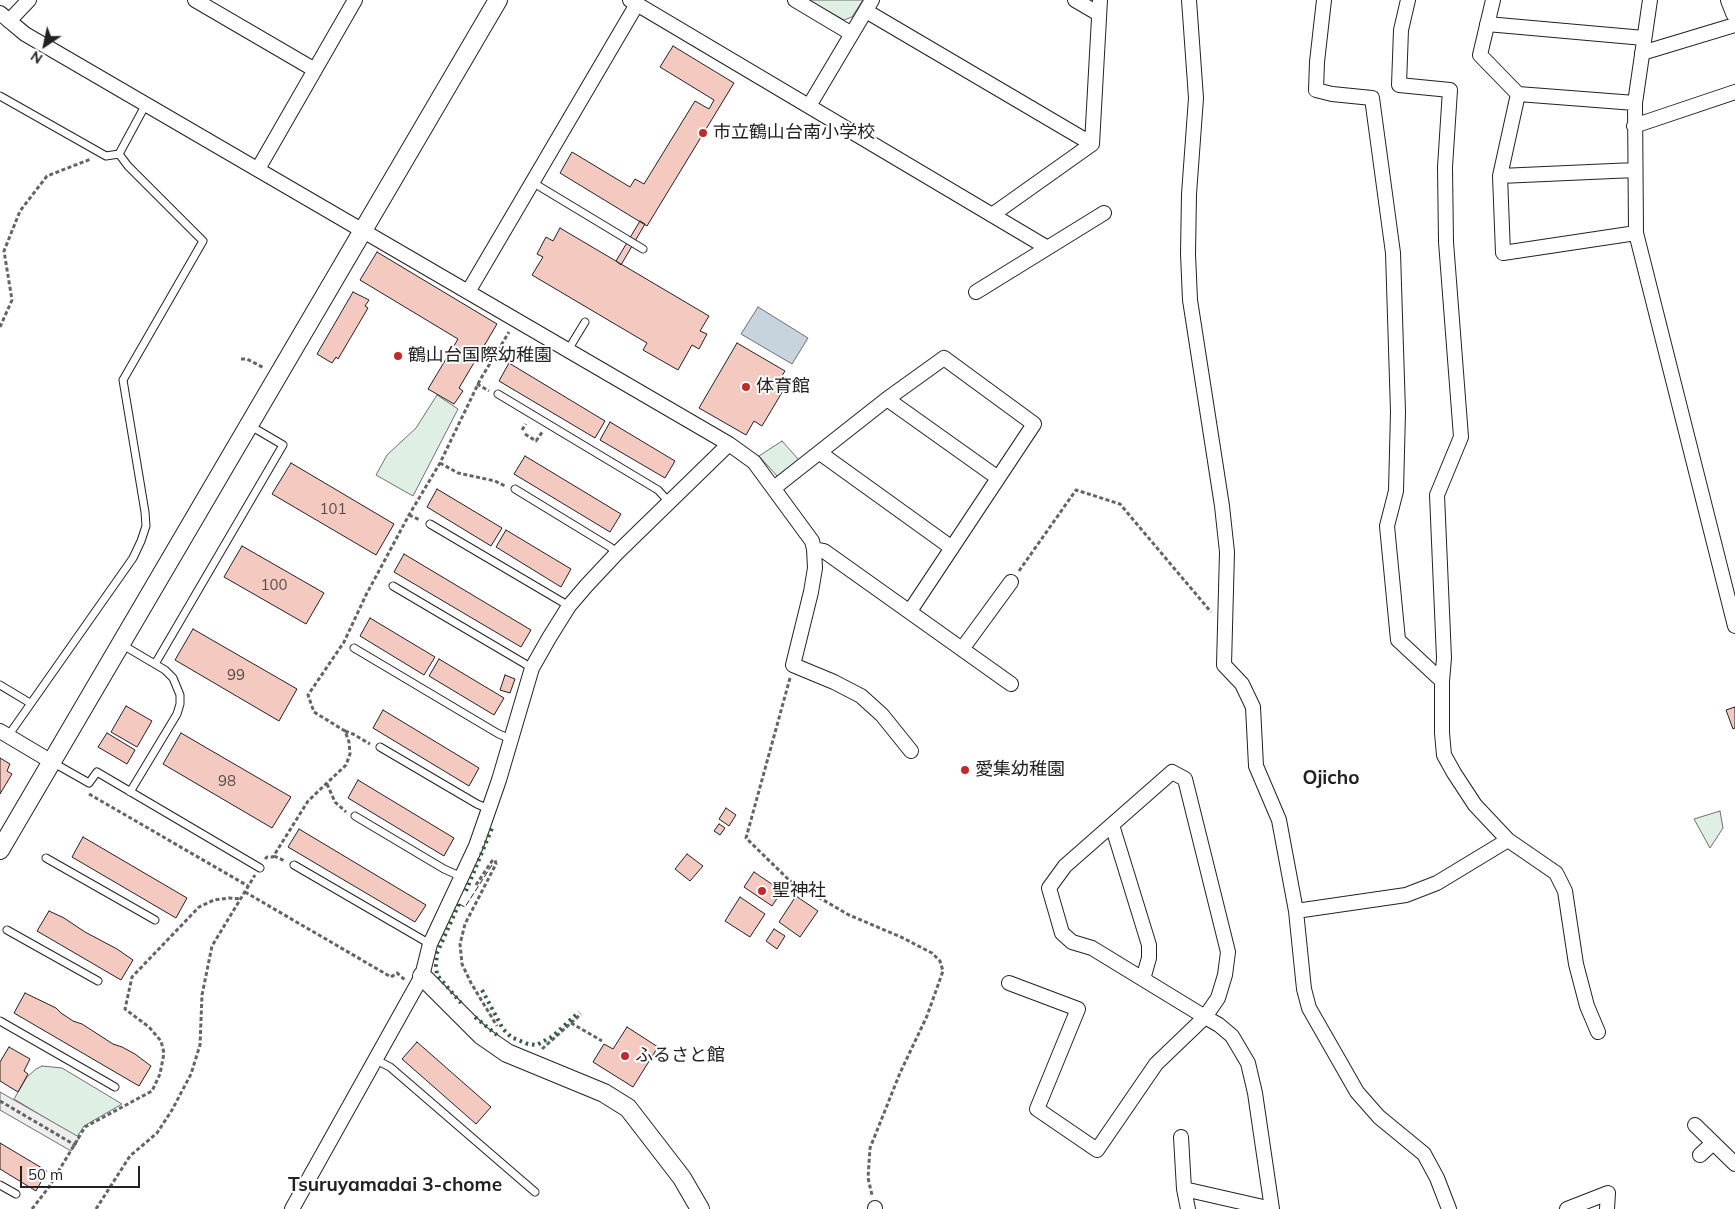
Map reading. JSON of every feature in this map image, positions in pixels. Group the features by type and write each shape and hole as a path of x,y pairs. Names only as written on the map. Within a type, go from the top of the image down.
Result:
{"street":[{"path":"29,0 4,17 26,34 729,444 754,462 812,541 814,549 815,568 793,665 834,682 861,696 882,715 910,750"},
{"path":"195,0 315,70"},
{"path":"258,169 355,0"},
{"path":"0,850 498,0"},
{"path":"795,0 852,34"},
{"path":"1075,0 1099,7 1092,144"},
{"path":"1190,0 1196,98 1189,194 1188,254 1190,300 1222,506 1227,552 1224,665 1242,684 1253,707 1256,766 1279,820 1296,911 1304,989 1309,1008 1357,1092 1379,1117 1424,1154 1437,1178 1449,1209"},
{"path":"1324,0 1316,90 1332,94 1372,98 1393,253 1398,412 1396,491 1387,526 1398,640 1442,681"},
{"path":"1408,0 1401,30 1399,85 1450,90 1445,167 1446,242 1461,437 1437,495 1444,658 1442,681 1444,755 1475,805 1508,840 1556,873 1565,891 1576,964 1587,1006 1598,1032"},
{"path":"1492,0 1480,55 1518,94 1635,103"},
{"path":"1650,0 1635,103 1636,233 1735,626"},
{"path":"1730,0 1735,13"},
{"path":"468,292 634,2 1046,248"},
{"path":"809,106 869,5 1092,144"},
{"path":"1487,24 1644,38"},
{"path":"1642,53 1735,25"},
{"path":"1634,126 1735,92"},
{"path":"1518,94 1500,176 1503,252 1636,233"},
{"path":"992,215 1092,144"},
{"path":"1500,176 1635,170"},
{"path":"976,292 1104,213"},
{"path":"774,488 887,399 944,358 1034,424 910,611"},
{"path":"887,399 998,478"},
{"path":"292,1209 376,1060 476,846 532,668 548,638 569,606 617,553 729,444"},
{"path":"820,453 952,548"},
{"path":"814,549 824,551 1011,684"},
{"path":"962,649 1011,582"},
{"path":"4,734 52,762"},
{"path":"1009,983 1078,1009 1037,1109 1097,1150 1156,1064 1205,1017 1218,998 1225,975 1228,952 1185,779 1172,772 1065,866 1049,888 1062,933 1072,942 1092,948 1205,1017 1219,1025 1232,1036 1248,1062 1255,1093 1272,1209 1184,1189"},
{"path":"1112,825 1149,945 1149,958 1143,979"},
{"path":"1296,911 1406,895 1437,883 1508,840"},
{"path":"415,979 481,1035 507,1053 604,1093 628,1108 682,1178 700,1209"},
{"path":"1695,1125 1735,1164"},
{"path":"1181,1137 1184,1189 1188,1209"},
{"path":"1700,1155 1712,1143"},
{"path":"1567,1209 1608,1193 1607,1209"}],"lane":[{"path":"0,96 106,156 119,154"},
{"path":"119,154 147,104"},
{"path":"4,734 30,703 132,558 141,541 146,526 145,512 123,380 203,240 128,166 119,154"},
{"path":"532,182 643,249"},
{"path":"568,350 585,322"},
{"path":"498,394 658,490 669,502"},
{"path":"155,664 284,445 249,425"},
{"path":"515,489 617,553"},
{"path":"430,524 569,606"},
{"path":"393,586 532,668"},
{"path":"120,643 165,670 173,678 180,695 177,714 130,792"},
{"path":"354,648 510,739"},
{"path":"0,685 30,703"},
{"path":"380,747 477,804 489,808"},
{"path":"52,762 89,783 97,772 260,868"},
{"path":"355,816 444,869 462,876"},
{"path":"46,858 155,920"},
{"path":"294,865 430,944"},
{"path":"7,930 98,981"},
{"path":"0,1021 115,1088"},
{"path":"376,1060 390,1067 535,1192"},
{"path":"0,1185 16,1194"}],"path":[{"path":"0,328 12,300 4,252 20,211 47,176 94,157 98,151"},
{"path":"380,747 375,747 353,734 345,732 314,712 308,695 344,642 366,595 408,515 440,463 480,380 511,330"},
{"path":"241,359 247,358 264,368"},
{"path":"525,434 536,441 547,424"},
{"path":"440,463 458,473 494,480 512,490 515,489"},
{"path":"1011,582 1076,490 1120,504 1212,613"},
{"path":"793,665 746,838 790,880 849,915 901,937 932,953 940,961 943,971 927,1016 900,1073 870,1148 868,1178 875,1208"},
{"path":"96,1209 130,1156 157,1133 172,1110 191,1074 200,1045 202,995 212,946 267,856 273,857 308,801 346,765 350,754 349,742 345,732"},
{"path":"327,784 335,802 341,809 355,816"},
{"path":"84,791 248,886"},
{"path":"454,894 465,900 492,861 495,860 496,864 465,924 460,944 462,964 471,983 501,1033"},
{"path":"245,892 391,977 397,973 415,979"},
{"path":"32,1209 49,1187 86,1127 152,1091 160,1074 164,1053 161,1041 149,1027 125,1009 132,978 198,907 214,900 241,899"},
{"path":"529,1062 581,1014"},
{"path":"571,1023 602,1041"},
{"path":"0,1101 75,1145"}],"green space":[{"path":"809,0 863,0 852,17 844,20"},
{"path":"437,395 458,409 413,496 376,475 387,455 416,428"},
{"path":"782,441 799,460 778,477 759,456"},
{"path":"1720,811 1723,828 1710,848 1694,819"},
{"path":"42,1066 62,1068 122,1104 84,1126 77,1137 14,1099 27,1077"}],"shaded area":[{"path":"758,307 808,338 792,364 741,334"},
{"path":"0,1092 79,1137 76,1145 71,1151 0,1110"}],"building":[{"path":"673,46 734,83 647,226 560,173 572,152 630,187 635,179 644,184 695,101 709,109 714,100 660,67"},
{"path":"640,221 645,224 621,265 616,261"},
{"path":"560,228 709,316 700,331 707,334 699,349 692,345 678,370 643,350 647,343 532,275 543,257 537,254 546,237 553,241"},
{"path":"377,252 497,324 459,388 463,391 454,404 428,389 458,339 360,280"},
{"path":"353,292 369,300 365,306 368,308 338,359 336,357 332,363 317,354"},
{"name":"体育館","path":"737,343 785,371 776,385 784,389 762,426 754,421 746,435 699,408"},
{"path":"509,363 605,421 595,438 499,381"},
{"path":"610,422 675,461 665,478 600,440"},
{"path":"525,456 621,514 610,532 514,474"},
{"path":"291,463 394,524 376,555 272,494"},
{"path":"437,489 502,528 491,546 427,507"},
{"path":"506,530 571,569 561,587 496,547"},
{"path":"242,546 324,593 306,624 224,577"},
{"path":"404,554 531,630 521,647 394,572"},
{"path":"370,618 435,657 424,675 360,636"},
{"path":"193,629 297,689 279,721 175,660"},
{"path":"439,659 504,698 494,715 429,676"},
{"path":"505,675 515,679 510,693 500,690"},
{"path":"126,706 152,721 137,747 111,732"},
{"path":"1735,707 1735,728 1733,729 1726,710"},
{"path":"383,710 479,768 469,786 373,728"},
{"path":"107,733 135,750 127,764 98,747"},
{"path":"181,733 291,797 272,828 163,764"},
{"path":"0,758 10,764 7,771 12,774 0,794"},
{"path":"358,780 454,838 444,856 348,798"},
{"path":"726,808 736,815 729,826 719,819"},
{"path":"719,824 725,828 720,835 714,831"},
{"path":"299,829 426,905 415,922 288,847"},
{"path":"83,837 187,898 176,918 72,857"},
{"path":"687,854 703,866 690,881 675,869"},
{"path":"754,872 782,891 772,906 744,887"},
{"path":"796,896 818,911 800,937 779,922"},
{"path":"740,897 765,914 750,937 725,921"},
{"path":"49,911 64,918 133,960 121,980 37,931"},
{"path":"774,929 785,936 777,949 766,941"},
{"path":"25,993 56,1008 73,1021 82,1024 113,1044 135,1054 151,1066 139,1086 14,1013"},
{"name":"ふるさと館","path":"627,1027 658,1047 633,1087 593,1062 604,1044 613,1049"},
{"path":"417,1042 491,1107 476,1124 402,1059"},
{"path":"9,1047 30,1059 24,1071 28,1074 18,1092 0,1081 0,1062"},
{"path":"0,1143 47,1171 36,1191 0,1169"}],"hedge":[{"path":"466,891 492,828"},
{"path":"459,904 437,953 436,965 437,975 461,1003"},
{"path":"482,990 503,1029 511,1037 528,1044 537,1045 553,1036 579,1012"},
{"path":"475,1017 497,1035"}],"fence":[{"path":"459,904 465,907 492,865"}],"place":[{"name":"市立鶴山台南小学校","path":"703,133"},
{"name":"鶴山台国際幼稚園","path":"398,356"},
{"name":"体育館","path":"746,387"},
{"name":"愛集幼稚園","path":"965,770"},
{"name":"聖神社","path":"762,891"},
{"name":"ふるさと館","path":"625,1056"}],"district":[{"name":"Ojicho","path":"1331,778"},
{"name":"Tsuruyamadai 3-chome","path":"395,1185"}]}
